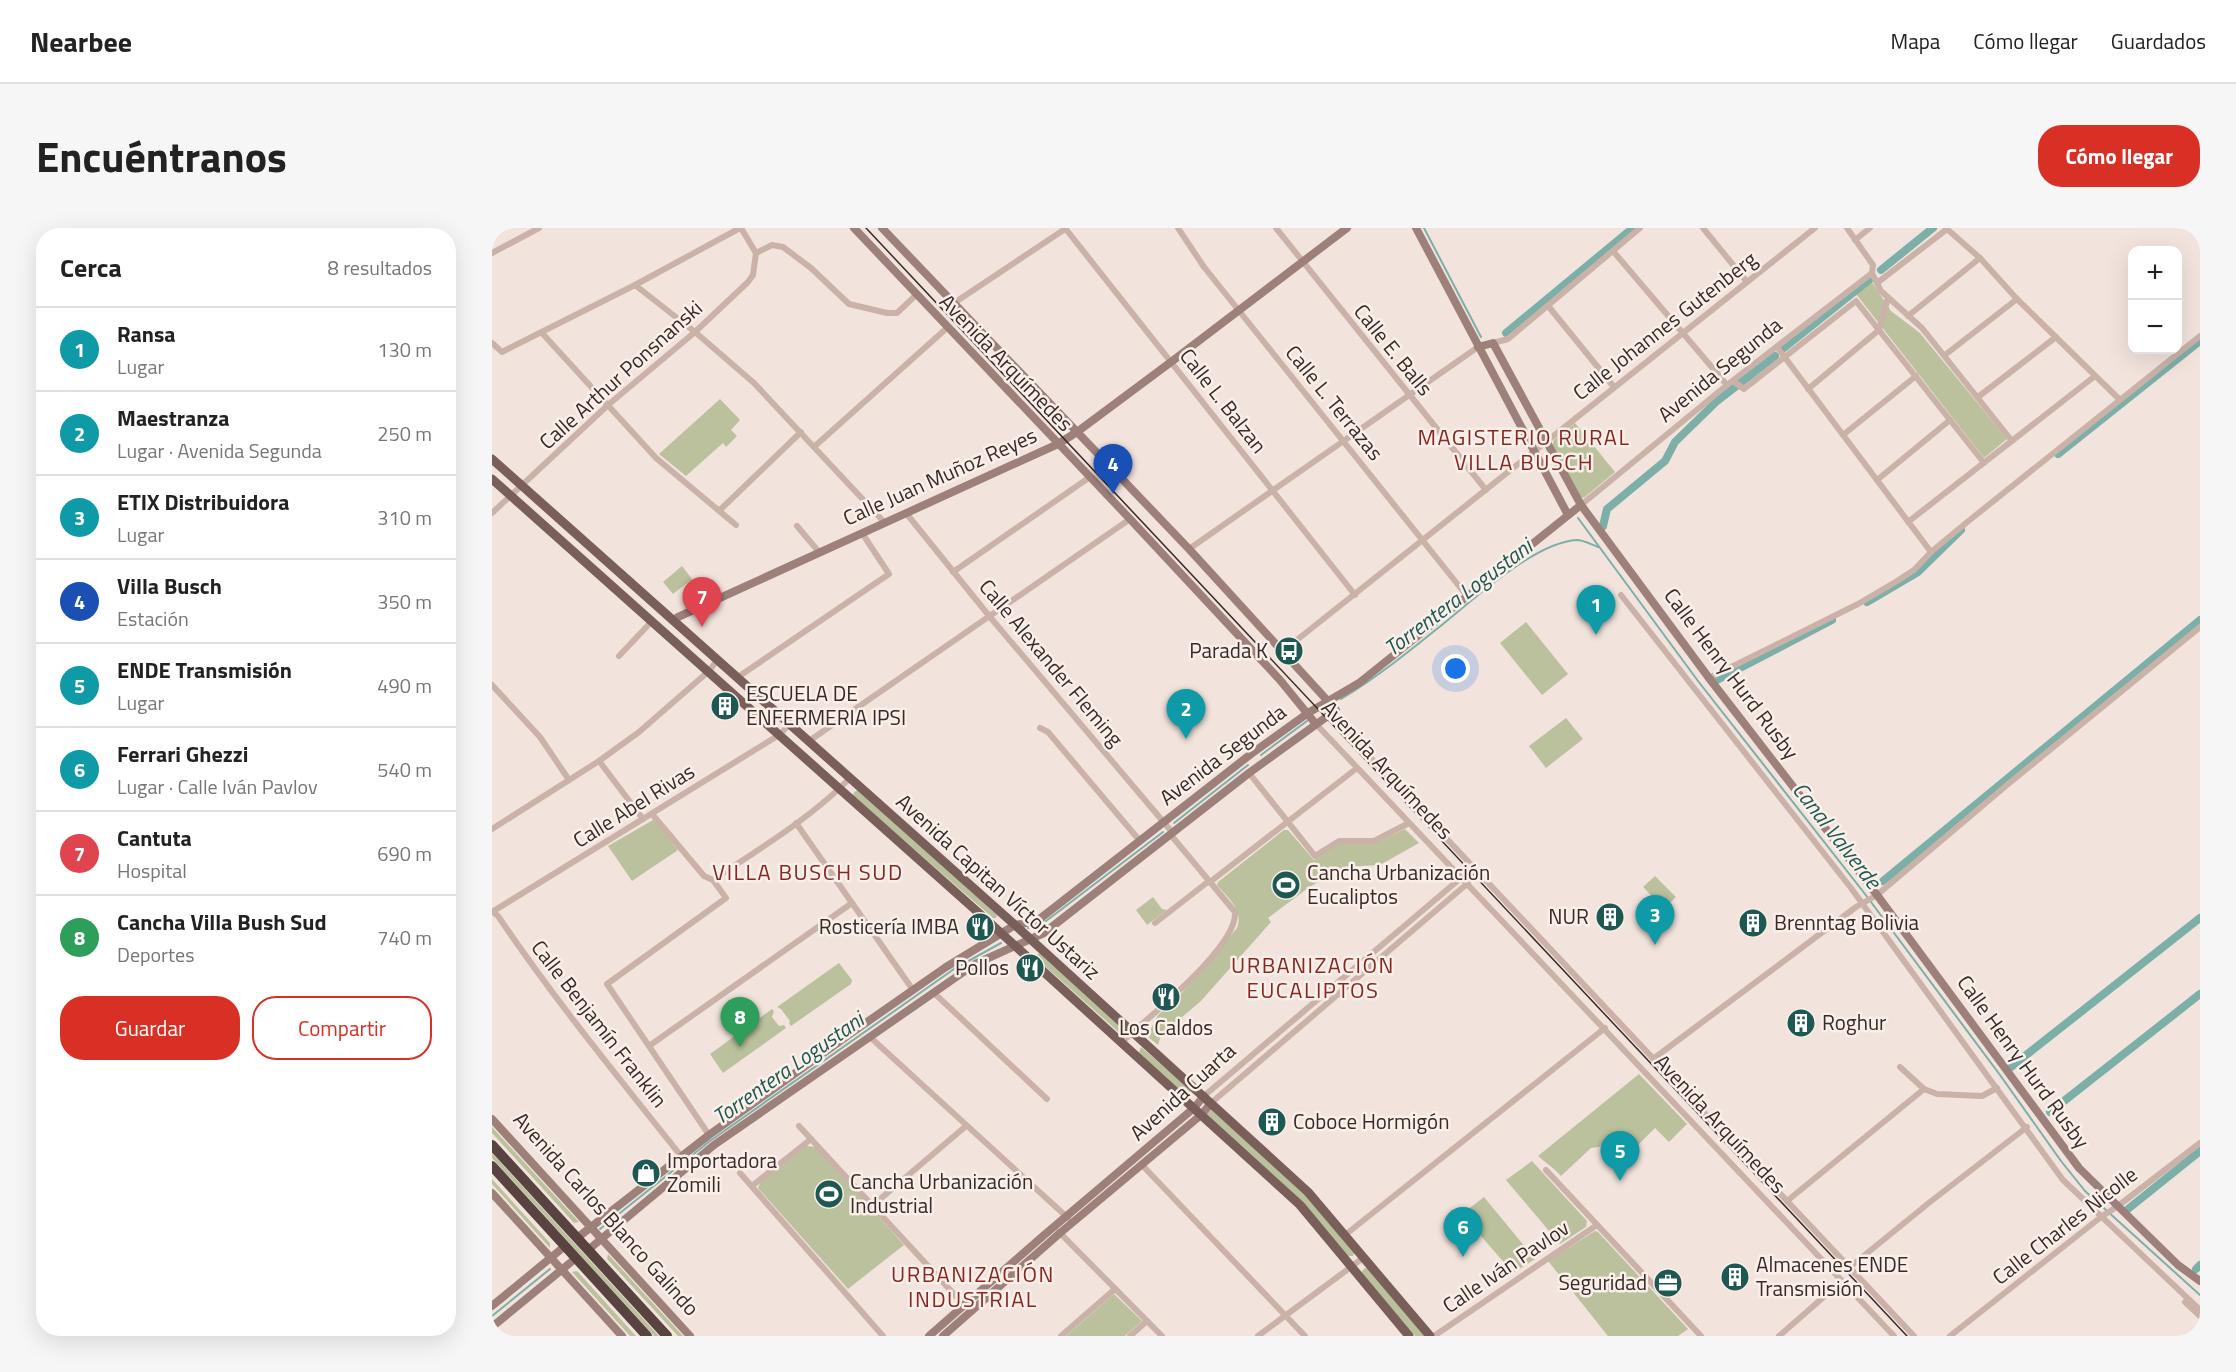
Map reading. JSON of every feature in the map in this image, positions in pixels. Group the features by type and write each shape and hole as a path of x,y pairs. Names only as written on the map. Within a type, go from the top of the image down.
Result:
{"highway":[{"name":"Avenida Carlos Blanco Galindo","path":"492,1144 667,1336"},
{"path":"492,1166 646,1336"}],"main road":[{"name":"Avenida Capitan Víctor Ustariz","path":"492,459 1044,951 1308,1192 1432,1336"},
{"name":"Avenida Capitan Víctor Ustariz","path":"492,479 990,922 1300,1205 1409,1336"},
{"path":"990,922 998,921 1001,913"},
{"path":"1033,961 1035,951 1044,951"}],"street":[{"path":"492,253 539,228"},
{"path":"492,343 502,352 635,285 740,228 756,253 772,245 783,247 811,268 849,304 887,314 897,313 916,295"},
{"name":"Avenida Arquímedes","path":"854,228 1130,519 1409,823 1894,1336"},
{"name":"Avenida Arquímedes","path":"882,228 1189,549 1336,710 1337,722 1914,1336"},
{"path":"954,303 1065,228"},
{"name":"Calle L. Balzan","path":"1065,228 1355,595"},
{"name":"Calle L. Terrazas","path":"1178,228 1204,267 1467,596"},
{"name":"Calle E. Balls","path":"1276,228 1486,490"},
{"name":"Calle Juan Muñoz Reyes","path":"674,620 700,606 1058,444 1240,311 1347,228"},
{"path":"1416,228 1568,515"},
{"path":"1189,549 1478,347 1508,339 1549,307 1640,228"},
{"path":"1704,228 1747,282"},
{"name":"Calle Johannes Gutenberg","path":"1283,651 1815,228"},
{"path":"1846,228 1873,265 1872,273 1881,291 1922,328 2012,441"},
{"path":"1855,240 1870,228"},
{"path":"1877,283 1947,229 1980,258 2017,299 2119,399"},
{"path":"1614,251 1682,333 1730,383 1744,389 1856,301 1984,463"},
{"name":"Calle Arthur Ponsnanski","path":"492,513 608,405 695,332 748,282 753,275 756,253"},
{"path":"1908,316 1980,258"},
{"name":"Avenida Segunda","path":"577,1238 709,1135 914,990 1015,925 1037,921 1251,754 1308,713 1359,683 1730,383 1872,273"},
{"path":"635,285 695,332 754,383 885,523"},
{"path":"1808,389 1880,330 1888,298"},
{"path":"1944,355 2017,299"},
{"path":"1549,307 1614,387"},
{"path":"815,446 948,327"},
{"path":"542,333 656,458 736,525"},
{"path":"1709,678 1858,604 1914,570 1931,552 2200,336"},
{"path":"1978,397 2056,337"},
{"name":"Calle Henry Hurd Rusby","path":"1492,343 1581,505 1709,678 1876,896 2079,1168 2115,1208 2178,1265 2200,1281"},
{"path":"1777,347 1931,552"},
{"path":"1843,435 1916,376"},
{"path":"1908,522 2095,376"},
{"path":"1876,480 1950,420"},
{"path":"720,510 801,432"},
{"path":"953,572 1090,477"},
{"name":"Calle Alexander Fleming","path":"906,513 990,617 1164,822 1235,912 1236,919 1232,929 1203,966 1182,988 1132,1032"},
{"path":"809,741 1130,519"},
{"path":"797,526 819,552"},
{"path":"738,677 889,574 861,533"},
{"name":"Calle Henry Hurd Rusby","path":"1621,595 1865,904 2063,1180 2200,1310"},
{"path":"619,656 652,621"},
{"path":"1653,1059 1856,907 1876,896 2200,627"},
{"path":"492,829 599,761 639,732 709,671 718,659"},
{"path":"492,685 540,736 568,780"},
{"name":"Avenida Segunda","path":"588,1250 714,1145 975,964 1044,933 1249,773 1336,710"},
{"name":"Calle Abel Rivas","path":"492,912 779,735 790,724"},
{"path":"1040,728 1048,732 1140,841"},
{"path":"599,761 643,819"},
{"path":"1155,923 1358,768"},
{"path":"1249,773 1314,856 1339,841 1374,841 1409,823"},
{"path":"712,880 796,823 850,778"},
{"path":"652,814 704,876 712,880 726,898 607,984 709,1135"},
{"path":"796,823 914,990"},
{"name":"Avenida Cuarta","path":"1070,1219 1142,1165 1207,1100 1298,1017 1462,877"},
{"name":"Avenida Cuarta","path":"1207,1100 1304,1023 1468,883"},
{"path":"649,1046 852,903"},
{"name":"Calle Benjamín Franklin","path":"492,912 498,916 572,1020 681,1156"},
{"path":"934,993 1047,1099"},
{"path":"1298,1017 1304,1023"},
{"path":"1345,1235 1605,1028"},
{"path":"1122,1042 1132,1032"},
{"path":"870,1036 1070,1219"},
{"path":"1900,1067 1924,1089 1937,1094 1982,1096 1997,1088"},
{"path":"1787,1201 1924,1089"},
{"name":"Avenida Cuarta","path":"929,1336 1197,1112"},
{"name":"Avenida Carlos Blanco Galindo","path":"492,1119 690,1336"},
{"path":"799,1126 964,1305"},
{"path":"872,1206 966,1126"},
{"path":"1850,1267 2027,1127"},
{"path":"752,1186 810,1139"},
{"name":"Calle Charles Nicolle","path":"1950,1336 2200,1143"},
{"path":"1142,1165 1305,1336"},
{"path":"1546,1170 1701,1336"},
{"path":"740,1173 883,1336"},
{"path":"492,1193 622,1336"},
{"name":"Calle Iván Pavlov","path":"1432,1336 1597,1225"},
{"path":"1057,1230 1162,1336"},
{"name":"Avenida Cuarta","path":"943,1336 1057,1230"},
{"path":"492,1306 565,1246"},
{"path":"492,1327 576,1258"},
{"path":"1258,1336 1363,1258"},
{"name":"Calle Henry Hurd Rusby","path":"2164,1277 2200,1316"},
{"path":"1779,1336 1842,1281"},
{"path":"1061,1336 1115,1289"},
{"path":"1130,1336 1147,1321"}],"green space":[{"path":"1872,282 1891,311 1920,333 2007,439 1984,458 1856,294"},
{"path":"720,399 740,420 731,430 737,436 726,447 723,443 686,476 659,454"},
{"path":"1575,423 1615,472 1581,498 1552,447 1554,440"},
{"path":"682,566 692,579 673,594 663,582"},
{"path":"1526,622 1568,674 1542,695 1500,643"},
{"path":"1566,718 1583,739 1546,768 1529,746"},
{"path":"858,790 997,915 996,918 993,918 853,796"},
{"path":"653,820 678,850 632,881 608,846"},
{"path":"1405,829 1419,843 1380,865 1343,867 1308,888 1268,918 1271,922 1201,1001 1161,1035 1158,1045 1147,1036 1158,1015 1181,994 1237,928 1239,922 1237,910 1217,885 1218,882 1284,830 1288,830 1314,860 1340,843 1378,842"},
{"path":"1655,876 1676,897 1664,909 1643,887"},
{"path":"1153,897 1162,909 1167,910 1147,925 1136,910"},
{"path":"1039,953 1126,1033 1123,1036 1037,959 1036,956"},
{"path":"839,963 852,980 851,984 791,1026 790,1021 777,1007"},
{"path":"772,1009 774,1011 772,1017 779,1026 784,1025 786,1028 723,1073 710,1054"},
{"path":"1141,1047 1193,1092 1192,1097 1188,1097 1139,1053"},
{"path":"1639,1074 1687,1124 1669,1142 1655,1128 1635,1148 1628,1151 1611,1135 1599,1147 1591,1148 1561,1176 1538,1156"},
{"path":"1210,1109 1304,1193 1354,1253 1353,1256 1348,1256 1207,1115 1206,1112"},
{"path":"492,1127 579,1222 574,1223 492,1133"},
{"path":"806,1146 816,1147 904,1245 848,1289 758,1188 760,1183"},
{"path":"492,1153 659,1336 654,1336 492,1158"},
{"path":"1532,1161 1587,1221 1586,1227 1560,1244 1506,1180"},
{"path":"492,1179 550,1243 550,1248 492,1184"},
{"path":"1484,1197 1535,1259 1513,1273 1462,1214"},
{"path":"1595,1231 1688,1329 1678,1336 1608,1336 1548,1261"},
{"path":"608,1254 683,1336 678,1336 607,1259"},
{"path":"1365,1268 1425,1336 1415,1336 1363,1275 1362,1271"},
{"path":"576,1271 636,1336 630,1336 572,1272"},
{"path":"1114,1294 1142,1321 1125,1336 1066,1336"}],"waterway":[{"name":"Canal Valverde","path":"1424,228 1481,337"},
{"path":"1506,333 1633,228"},
{"path":"1881,270 1933,228"},
{"path":"1784,348 1869,280"},
{"path":"2058,454 2200,341"},
{"path":"1603,526 1607,509 1665,461 1675,442 1717,401 1775,356"},
{"name":"Canal Valverde","path":"1578,518 1698,681 1865,894 2085,1191 2200,1295"},
{"path":"1867,602 1918,572 1961,530"},
{"name":"Torrentera Logustani","path":"1341,699 1391,665 1485,589 1523,562 1560,543 1580,540 1598,547"},
{"path":"1717,680 1832,620"},
{"path":"1883,881 2200,620"},
{"name":"Torrentera Logustani","path":"1261,755 1307,721"},
{"name":"Torrentera Logustani","path":"1174,823 1248,765"},
{"name":"Torrentera Logustani","path":"1028,928 1046,921 1163,832"},
{"path":"2011,1067 2200,918"},
{"name":"Torrentera Logustani","path":"600,1229 710,1141 954,969 1001,943"},
{"path":"2050,1112 2200,994"},
{"path":"2128,1209 2200,1151"},
{"path":"2196,1269 2200,1265"},
{"name":"Torrentera Logustani","path":"492,1316 550,1269"}],"tram line":[{"path":"866,228 1907,1336"}],"place":[{"name":"Villa Busch","path":"1113,494"},
{"name":"Cantuta","path":"702,627"},
{"name":"Ransa","path":"1596,635"},
{"name":"Parada K","path":"1289,651"},
{"name":"ESCUELA DE ENFERMERIA IPSI","path":"725,706"},
{"name":"Maestranza","path":"1186,739"},
{"name":"Cancha Urbanización Eucaliptos","path":"1286,885"},
{"name":"NUR","path":"1610,917"},
{"name":"Brenntag Bolivia","path":"1753,923"},
{"name":"Rosticería IMBA","path":"980,927"},
{"name":"ETIX Distribuidora","path":"1655,945"},
{"name":"Pollos","path":"1030,968"},
{"name":"Los Caldos","path":"1166,997"},
{"name":"Roghur","path":"1801,1023"},
{"name":"Cancha Villa Bush Sud","path":"740,1047"},
{"name":"Coboce Hormigón","path":"1272,1122"},
{"name":"Importadora Zomili","path":"646,1173"},
{"name":"ENDE Transmisión","path":"1620,1181"},
{"name":"Cancha Urbanización Industrial","path":"829,1194"},
{"name":"Ferrari Ghezzi","path":"1463,1257"},
{"name":"Almacenes ENDE Transmisión","path":"1735,1277"},
{"name":"Seguridad","path":"1668,1283"}],"district":[{"name":"MAGISTERIO RURAL VILLA BUSCH","path":"1524,450"},
{"name":"VILLA BUSCH SUD","path":"808,872"},
{"name":"URBANIZACIÓN EUCALIPTOS","path":"1313,978"},
{"name":"URBANIZACIÓN INDUSTRIAL","path":"973,1286"}]}
